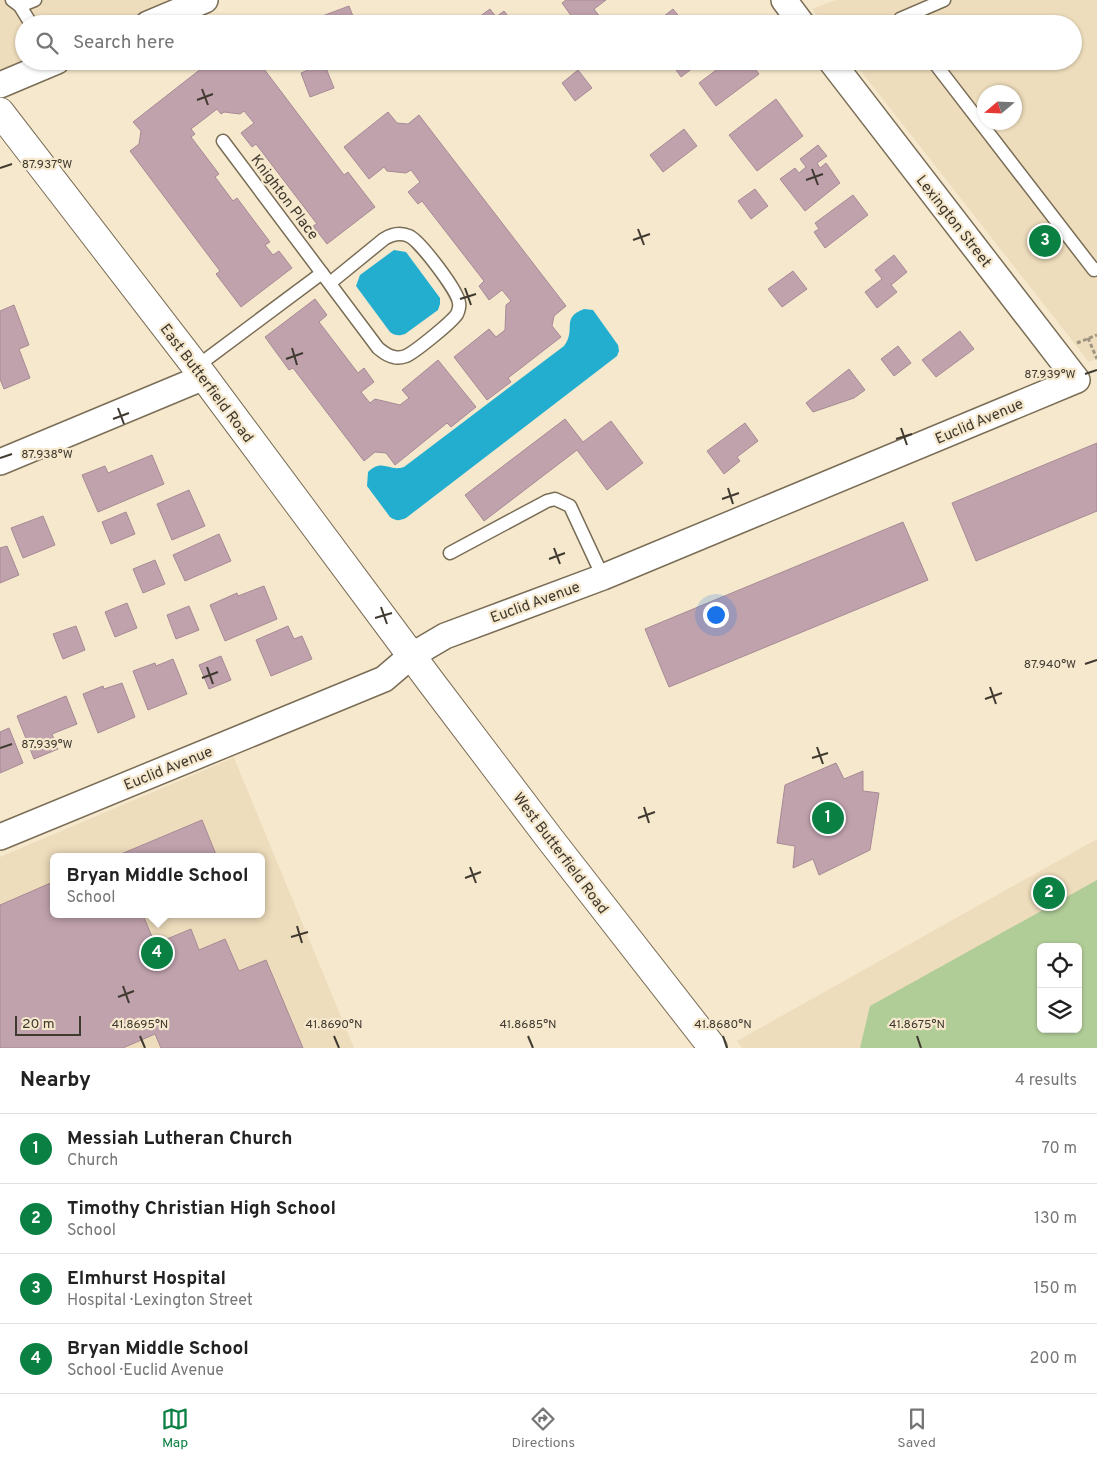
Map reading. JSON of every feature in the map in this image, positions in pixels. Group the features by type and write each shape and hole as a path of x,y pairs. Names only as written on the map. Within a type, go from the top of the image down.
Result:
{"main road":[{"name":"East Butterfield Road","path":"0,112 200,372 411,656"},
{"name":"West Butterfield Road","path":"411,656 639,955 713,1048"}],"street":[{"path":"169,15 204,0"},
{"path":"784,0 795,15"},
{"path":"0,85 36,70"},
{"name":"Lexington Street","path":"838,70 1078,380"},
{"path":"0,462 200,372"},
{"name":"Euclid Avenue","path":"0,837 384,679 411,656 445,636 603,577 1078,380"}],"lane":[{"path":"25,15 16,3 35,0"},
{"path":"909,15 944,0"},
{"path":"940,70 1094,270 1097,269"},
{"name":"Knighton Place","path":"200,372 326,278 391,235 402,234 411,237 420,244 456,291 460,304 456,315 448,324 406,356 396,358 386,355 378,348 326,278 223,141"},
{"path":"450,553 547,501 555,499 570,506 603,577"}],"path":[{"path":"1088,338 1097,359"}],"shaded area":[{"path":"0,0 180,0 143,15 15,15 15,66 0,72"},
{"path":"836,0 1097,0 1097,359 1089,362 860,70 1082,70 1082,15 817,15 812,9"},
{"path":"227,741 354,1048 0,1048 0,857 233,758"},
{"path":"1097,839 1097,1048 742,1048 737,1041"}],"green space":[{"path":"1097,880 1097,1048 860,1048 870,1006"}],"water":[{"path":"394,250 406,252 440,298 438,310 405,334 399,335 390,332 356,286 360,275"},
{"path":"584,309 593,310 618,345 619,351 617,356 406,518 398,520 390,517 367,486 368,472 378,466 404,467 564,346 568,340 573,316"}],"building":[{"path":"566,0 606,0 594,9 598,15 571,15 562,3"},
{"path":"349,6 352,15 325,15"},
{"path":"490,9 494,15 482,15"},
{"path":"673,9 678,15 665,15"},
{"path":"504,11 507,15 499,15"},
{"path":"199,70 265,70 344,175 348,172 375,207 327,244 313,226 317,224 256,144 252,147 241,133 254,123 244,111 240,114 224,112 221,114 217,109 191,129 195,134 191,137 219,174 215,177 233,201 237,198 270,242 265,245 273,255 279,251 292,268 241,307 216,274 220,271 130,151 139,144 141,131 133,122"},
{"path":"308,70 327,70 334,88 310,97 301,73"},
{"path":"578,70 592,88 575,101 562,83"},
{"path":"676,70 690,70 681,77"},
{"path":"716,70 756,70 759,74 716,106 699,83"},
{"path":"776,99 803,136 757,171 729,135"},
{"path":"388,112 397,123 408,124 419,115 566,306 554,316 552,326 561,337 508,378 511,382 487,400 454,357 489,329 496,337 505,330 506,305 511,301 502,290 489,300 479,286 484,281 422,201 418,204 408,192 420,182 411,170 406,173 387,171 384,167 369,179 344,147"},
{"path":"684,129 697,146 663,172 650,155"},
{"path":"818,145 827,156 817,163 820,168 826,163 840,183 805,211 780,179 795,168 799,173 806,167 800,159"},
{"path":"755,189 768,206 751,219 738,201"},
{"path":"853,195 868,215 825,248 814,232 819,229 815,223"},
{"path":"894,255 907,272 891,285 897,292 877,308 865,292 882,279 875,270"},
{"path":"793,271 807,289 782,307 768,289"},
{"path":"315,299 327,315 319,322 358,373 364,368 374,382 361,392 370,403 375,399 400,405 409,398 402,390 438,360 476,407 451,427 447,423 395,465 386,453 375,452 364,461 293,368 289,370 265,337"},
{"path":"14,305 29,345 19,349 30,378 4,389 0,379 0,311"},
{"path":"960,331 974,349 936,377 922,360"},
{"path":"898,346 911,363 894,376 881,359"},
{"path":"849,369 865,390 854,398 813,412 806,403"},
{"path":"565,419 583,442 611,421 643,463 607,490 577,450 484,521 465,495"},
{"path":"745,423 758,441 737,457 740,461 724,474 707,451"},
{"path":"1097,443 1097,511 976,561 952,503"},
{"path":"152,455 164,484 98,512 82,475 105,466 108,473"},
{"path":"189,490 205,526 172,540 157,504"},
{"path":"126,512 135,534 111,544 102,522"},
{"path":"43,516 55,545 23,558 11,528"},
{"path":"903,522 928,580 669,687 645,629"},
{"path":"219,534 231,561 185,581 173,555"},
{"path":"7,546 19,575 0,583 0,548"},
{"path":"155,560 165,584 143,593 133,569"},
{"path":"264,586 277,619 225,641 210,605 237,593 238,596"},
{"path":"127,603 137,628 115,637 105,612"},
{"path":"189,606 199,630 176,639 167,615"},
{"path":"76,626 85,650 63,659 53,634"},
{"path":"288,626 294,639 302,636 312,659 271,676 256,640"},
{"path":"221,656 231,680 209,689 199,665"},
{"path":"173,659 187,694 148,710 133,671 155,663 156,666"},
{"path":"122,683 135,717 98,733 83,694 103,686 104,689"},
{"path":"66,696 77,724 52,734 58,749 34,759 17,716"},
{"path":"9,728 23,763 0,773 0,732"},
{"path":"836,763 844,779 863,771 863,791 879,793 870,850 819,875 813,859 793,868 795,846 777,843 785,785"},
{"path":"202,820 215,853 124,853"},
{"path":"50,883 50,918 144,918 155,944 191,929 199,950 225,939 239,971 266,960 303,1048 161,1048 155,1034 123,1048 0,1048 0,905"}],"place":[{"name":"Elmhurst Hospital","path":"1045,241"},
{"name":"Messiah Lutheran Church","path":"828,818"},
{"name":"Timothy Christian High School","path":"1049,893"},
{"name":"Bryan Middle School","path":"157,953"}]}
